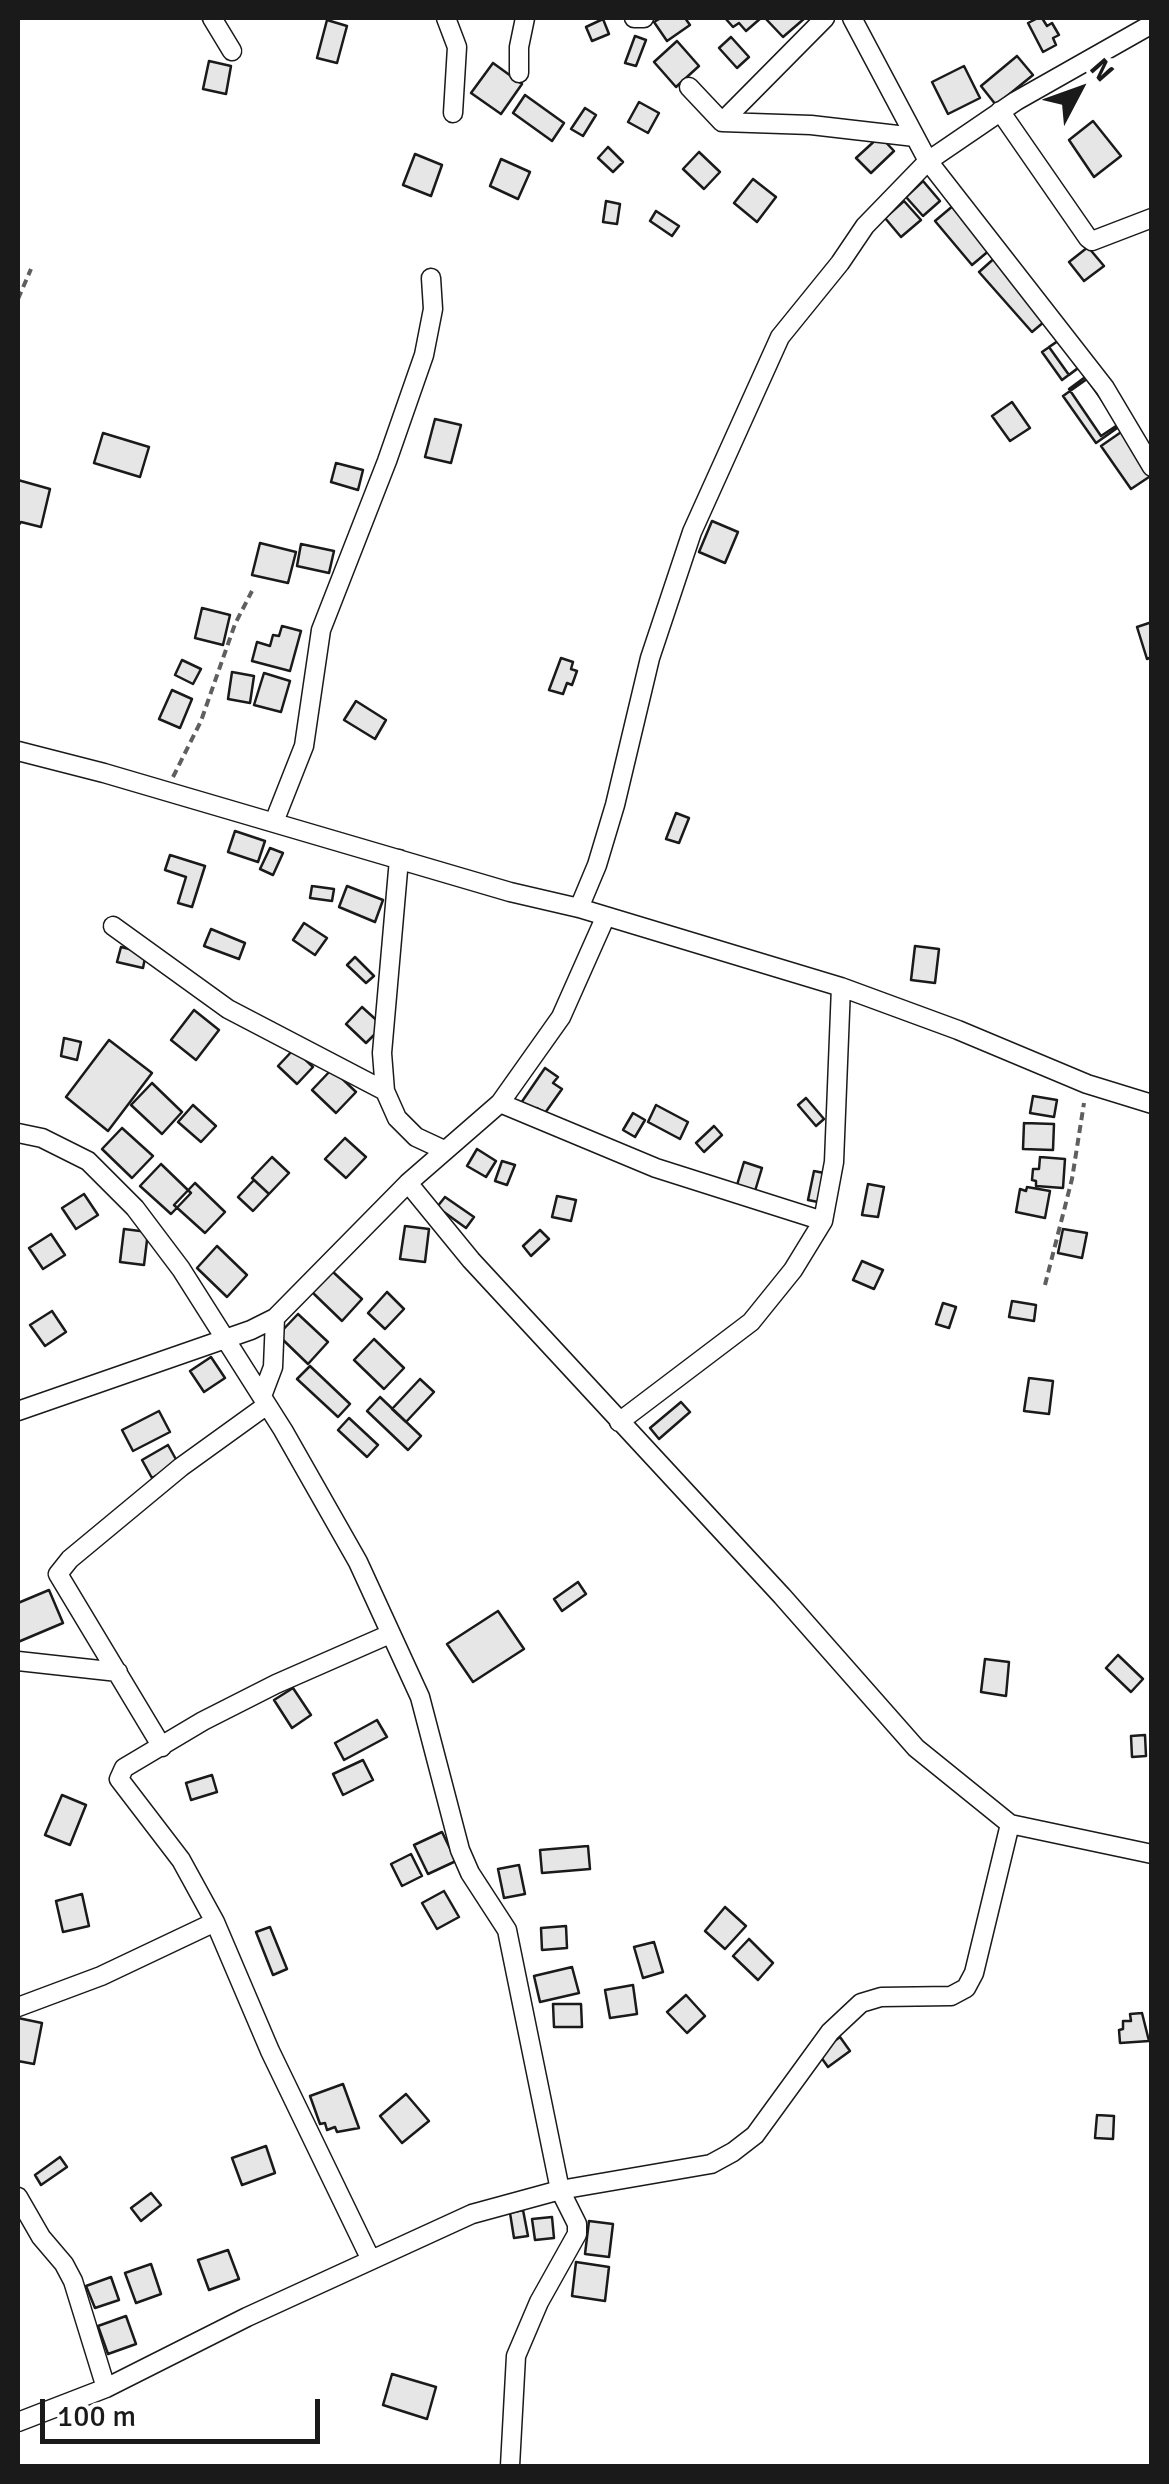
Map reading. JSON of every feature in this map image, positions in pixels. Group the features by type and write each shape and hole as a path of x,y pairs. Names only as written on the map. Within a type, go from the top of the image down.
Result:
{"street":[{"path":"212,18 232,51"},
{"path":"446,18 457,47 453,113"},
{"path":"519,72 525,18"},
{"path":"634,18 644,18"},
{"path":"852,18 928,160 1105,388 1152,467"},
{"path":"722,122 821,19"},
{"path":"579,908 597,865 650,658 692,532 780,337 840,264 865,226 928,160 1000,111 1152,24"},
{"path":"688,87 722,122 811,125 914,138"},
{"path":"1000,111 1092,241 1152,218"},
{"path":"274,822 304,746 321,630 424,355 433,310 432,278"},
{"path":"18,751 579,908 841,988 958,1030 1087,1084 1152,1104"},
{"path":"399,859 382,1053 385,1091 398,1118 416,1137 444,1150"},
{"path":"18,1411 275,1318 408,1183 500,1104 561,1017 605,918"},
{"path":"113,926 228,1009 385,1091"},
{"path":"619,1422 751,1322 793,1270 823,1221 834,1162 841,988"},
{"path":"500,1104 656,1168 823,1221"},
{"path":"18,1133 42,1138 88,1161 135,1208 181,1270 222,1340 264,1400 358,1562 420,1697 460,1850 470,1874 506,1930 560,2190 572,2211 576,2234 538,2302 516,2356 510,2466"},
{"path":"408,1183 471,1260 782,1596 916,1748 1010,1824 1152,1854"},
{"path":"162,1747 58,1578 60,1569 264,1400 272,1367 275,1318"},
{"path":"372,2260 270,2051 216,1922 181,1860 119,1779 124,1768 203,1721 390,1634"},
{"path":"18,1661 118,1672"},
{"path":"18,2422 106,2388 247,2317 472,2214 560,2190 711,2164 734,2152 755,2134 830,2032 861,2003 881,1996 952,1996 966,1988 974,1973 1010,1824"},
{"path":"18,2007 102,1976 216,1922"},
{"path":"18,2198 74,2281 106,2388"}],"path":[{"path":"18,299 30,269"},
{"path":"166,790 201,721 234,624 252,591"},
{"path":"1046,1285 1072,1178 1087,1084"}],"building":[{"path":"661,18 685,18 690,25 667,41 654,22"},
{"path":"725,18 761,18 746,31 739,23 733,27"},
{"path":"765,18 805,18 783,37"},
{"path":"1038,18 1047,26 1052,23 1059,35 1053,38 1056,45 1043,52 1028,23"},
{"path":"603,19 609,34 592,41 586,27"},
{"path":"327,20 347,26 337,63 317,58"},
{"path":"635,36 646,40 636,66 625,63"},
{"path":"731,37 749,57 737,68 719,48"},
{"path":"677,41 699,66 676,87 654,62"},
{"path":"1017,56 1033,75 996,105 981,86"},
{"path":"209,61 231,66 226,94 203,89"},
{"path":"493,63 522,84 501,114 471,93"},
{"path":"964,66 980,98 948,114 932,82"},
{"path":"525,95 564,123 552,141 513,113"},
{"path":"639,102 659,113 648,133 628,122"},
{"path":"585,108 596,115 583,136 571,129"},
{"path":"1093,121 1121,156 1094,177 1069,140"},
{"path":"880,136 894,151 871,173 856,158"},
{"path":"608,147 623,162 613,172 598,158"},
{"path":"699,152 720,172 704,189 683,169"},
{"path":"415,154 442,165 431,196 403,185"},
{"path":"501,159 530,172 518,199 490,186"},
{"path":"753,179 776,197 757,222 734,203"},
{"path":"923,181 940,201 923,216 906,197"},
{"path":"606,201 620,204 617,224 603,222"},
{"path":"904,201 921,220 901,237 885,218"},
{"path":"954,205 991,249 972,265 935,221"},
{"path":"656,211 679,226 672,236 650,221"},
{"path":"1088,247 1104,266 1084,281 1069,262"},
{"path":"998,255 1051,316 1032,332 979,272"},
{"path":"1065,336 1085,363 1069,375 1049,347"},
{"path":"1058,341 1078,368 1062,380 1042,352"},
{"path":"1092,372 1125,420 1101,436 1069,389"},
{"path":"1087,379 1120,426 1096,443 1063,396"},
{"path":"1012,402 1030,428 1010,441 992,416"},
{"path":"435,419 461,425 451,463 425,457"},
{"path":"1127,428 1152,475 1131,489 1101,446"},
{"path":"103,433 149,447 140,477 94,463"},
{"path":"336,463 363,470 358,490 331,482"},
{"path":"18,480 50,489 41,527 21,522 18,526"},
{"path":"712,521 738,532 725,563 699,552"},
{"path":"260,543 296,552 288,583 252,575"},
{"path":"301,544 334,551 329,573 297,566"},
{"path":"202,608 230,615 223,645 195,638"},
{"path":"1152,622 1152,657 1147,659 1137,627"},
{"path":"282,626 301,631 290,671 252,661 257,642 270,646 273,635 279,636"},
{"path":"561,658 573,662 571,669 577,671 572,685 567,683 563,694 549,690"},
{"path":"182,660 201,669 193,684 175,675"},
{"path":"232,672 254,676 250,703 228,699"},
{"path":"264,673 290,681 281,712 254,705"},
{"path":"172,690 192,699 180,728 159,719"},
{"path":"356,701 386,720 375,739 344,720"},
{"path":"676,813 689,818 679,843 666,839"},
{"path":"235,831 265,841 258,862 228,852"},
{"path":"270,848 283,853 273,875 260,869"},
{"path":"170,855 205,866 192,907 178,903 186,877 165,870"},
{"path":"312,886 334,889 332,901 310,898"},
{"path":"347,886 383,900 375,922 339,907"},
{"path":"304,923 327,938 315,955 293,940"},
{"path":"211,929 245,943 239,959 204,946"},
{"path":"915,946 939,949 935,983 911,980"},
{"path":"121,947 146,953 143,968 117,962"},
{"path":"355,957 374,976 366,983 347,965"},
{"path":"362,1007 383,1026 366,1043 346,1024"},
{"path":"194,1010 219,1030 196,1060 171,1040"},
{"path":"64,1038 81,1042 77,1060 61,1056"},
{"path":"109,1040 152,1073 108,1131 66,1097"},
{"path":"294,1049 313,1067 297,1084 278,1066"},
{"path":"545,1068 558,1077 553,1083 562,1089 545,1113 537,1108 534,1112 521,1103"},
{"path":"332,1069 356,1092 336,1113 312,1090"},
{"path":"152,1083 182,1112 162,1134 131,1105"},
{"path":"1033,1096 1057,1100 1054,1117 1030,1113"},
{"path":"806,1098 824,1119 816,1126 798,1105"},
{"path":"193,1105 216,1126 201,1142 178,1122"},
{"path":"656,1105 688,1122 680,1139 648,1122"},
{"path":"633,1113 645,1120 635,1137 623,1130"},
{"path":"1024,1123 1054,1124 1053,1150 1023,1149"},
{"path":"714,1126 722,1135 704,1152 696,1143"},
{"path":"122,1128 153,1156 132,1178 102,1149"},
{"path":"345,1138 366,1157 346,1178 325,1159"},
{"path":"477,1149 496,1161 486,1177 467,1166"},
{"path":"272,1157 289,1173 269,1194 252,1178"},
{"path":"1040,1157 1065,1159 1063,1188 1036,1186 1033,1169 1039,1169"},
{"path":"502,1161 515,1165 507,1185 495,1181"},
{"path":"744,1162 762,1168 755,1191 737,1185"},
{"path":"161,1164 191,1193 171,1214 140,1186"},
{"path":"814,1171 824,1173 818,1202 808,1200"},
{"path":"254,1180 269,1194 253,1211 238,1197"},
{"path":"195,1183 225,1212 205,1233 174,1205"},
{"path":"868,1184 884,1187 878,1217 862,1215"},
{"path":"1027,1187 1050,1191 1045,1218 1016,1212 1020,1189 1026,1191"},
{"path":"84,1194 98,1215 76,1229 62,1208"},
{"path":"557,1196 576,1200 571,1221 552,1217"},
{"path":"445,1197 474,1217 466,1228 437,1207"},
{"path":"405,1226 429,1229 425,1262 400,1259"},
{"path":"124,1229 148,1232 144,1265 120,1262"},
{"path":"1063,1229 1087,1233 1082,1258 1058,1253"},
{"path":"540,1230 549,1239 531,1256 523,1246"},
{"path":"51,1234 65,1255 43,1269 29,1248"},
{"path":"217,1246 247,1275 227,1297 197,1268"},
{"path":"862,1261 883,1270 874,1289 853,1280"},
{"path":"332,1271 362,1299 342,1321 312,1292"},
{"path":"387,1292 404,1309 385,1329 368,1313"},
{"path":"1012,1301 1036,1305 1034,1321 1009,1317"},
{"path":"943,1303 956,1307 949,1328 936,1324"},
{"path":"52,1311 66,1332 45,1346 30,1325"},
{"path":"298,1314 328,1342 308,1364 278,1335"},
{"path":"374,1339 404,1368 384,1389 354,1360"},
{"path":"211,1357 225,1378 204,1392 190,1371"},
{"path":"310,1366 350,1404 338,1417 297,1379"},
{"path":"1029,1378 1053,1381 1049,1414 1024,1411"},
{"path":"420,1379 434,1392 406,1422 392,1409"},
{"path":"380,1397 421,1436 408,1450 367,1411"},
{"path":"681,1402 690,1412 659,1439 650,1428"},
{"path":"159,1411 170,1432 133,1451 122,1430"},
{"path":"349,1418 378,1445 367,1457 338,1430"},
{"path":"168,1445 178,1463 152,1478 142,1460"},
{"path":"578,1582 586,1594 562,1611 554,1599"},
{"path":"49,1590 63,1623 18,1642 18,1603"},
{"path":"498,1611 524,1649 473,1682 447,1644"},
{"path":"1118,1655 1143,1679 1131,1692 1106,1668"},
{"path":"985,1659 1009,1662 1006,1696 981,1692"},
{"path":"293,1688 311,1715 292,1728 274,1700"},
{"path":"377,1720 387,1737 344,1760 335,1743"},
{"path":"1145,1735 1146,1756 1132,1757 1131,1736"},
{"path":"363,1760 373,1780 343,1795 333,1774"},
{"path":"212,1775 217,1792 191,1800 186,1783"},
{"path":"62,1795 86,1805 70,1845 45,1835"},
{"path":"442,1832 456,1861 428,1874 414,1845"},
{"path":"588,1846 590,1869 542,1873 540,1850"},
{"path":"411,1854 422,1876 402,1886 391,1864"},
{"path":"519,1865 525,1894 504,1898 498,1869"},
{"path":"444,1891 459,1917 437,1929 422,1903"},
{"path":"82,1894 89,1926 63,1932 56,1901"},
{"path":"725,1907 746,1926 725,1949 705,1931"},
{"path":"566,1926 567,1948 542,1950 541,1928"},
{"path":"270,1927 287,1969 273,1975 256,1932"},
{"path":"749,1939 773,1963 758,1980 733,1956"},
{"path":"654,1942 663,1972 643,1978 634,1947"},
{"path":"572,1967 579,1993 540,2002 534,1976"},
{"path":"633,1985 637,2014 610,2018 605,1990"},
{"path":"686,1995 705,2016 687,2033 667,2012"},
{"path":"553,2004 581,2004 582,2027 554,2027"},
{"path":"1142,2013 1149,2041 1120,2043 1123,2021 1131,2021 1130,2014"},
{"path":"18,2018 42,2023 34,2064 18,2061"},
{"path":"840,2037 850,2051 828,2067 818,2053"},
{"path":"343,2084 359,2128 327,2130 325,2123 320,2124 310,2096"},
{"path":"406,2094 429,2121 402,2143 380,2116"},
{"path":"1097,2115 1114,2116 1113,2139 1095,2138"},
{"path":"266,2146 275,2173 242,2185 232,2158"},
{"path":"60,2157 67,2167 41,2185 35,2175"},
{"path":"151,2193 161,2205 141,2221 131,2208"},
{"path":"523,2210 528,2236 514,2238 510,2213"},
{"path":"552,2217 554,2238 535,2240 532,2219"},
{"path":"589,2221 613,2224 609,2257 585,2254"},
{"path":"228,2250 239,2279 209,2290 198,2260"},
{"path":"576,2262 609,2267 605,2301 572,2296"},
{"path":"151,2264 161,2294 136,2303 125,2273"},
{"path":"111,2277 119,2300 95,2308 86,2286"},
{"path":"126,2316 136,2344 108,2354 98,2326"},
{"path":"392,2374 436,2387 427,2419 383,2405"}]}
